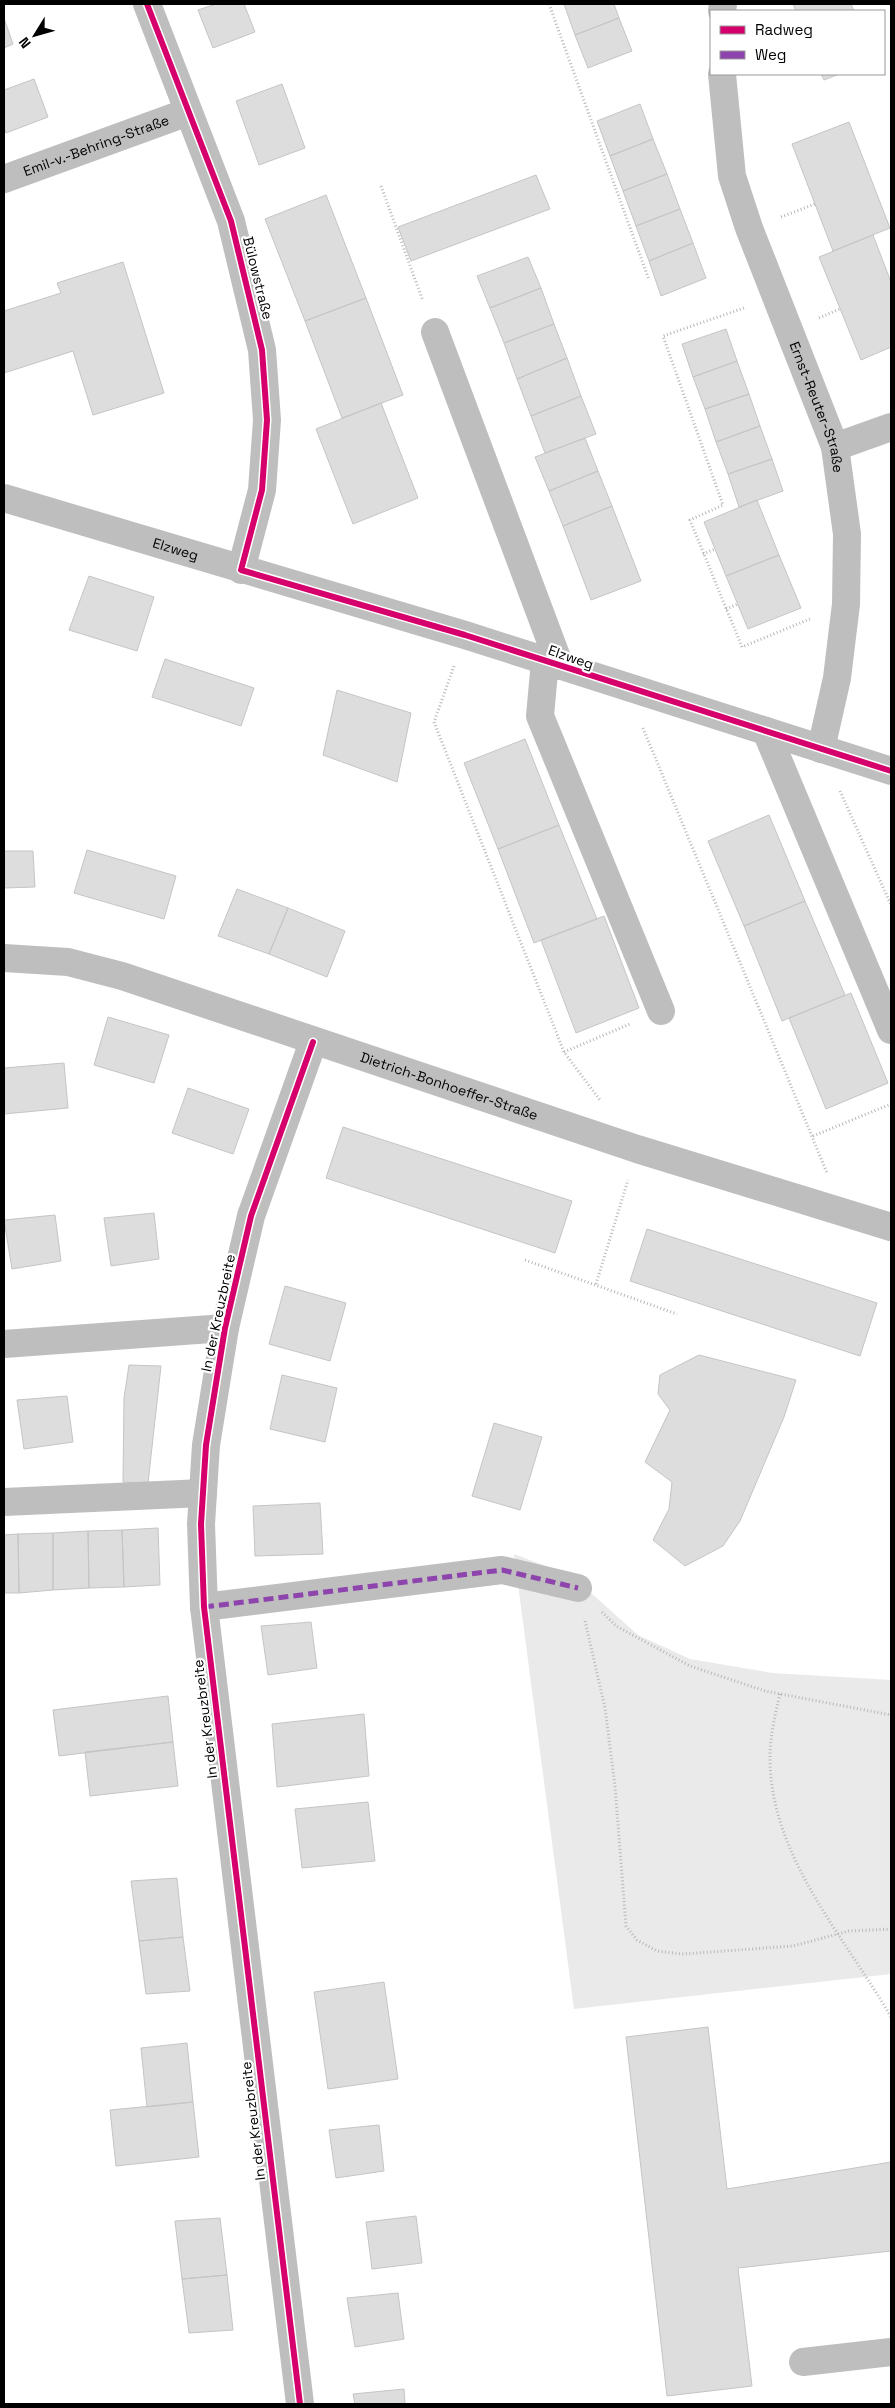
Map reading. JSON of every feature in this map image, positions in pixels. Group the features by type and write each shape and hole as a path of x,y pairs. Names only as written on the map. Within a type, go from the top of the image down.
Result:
{"street":[{"name":"Bülowstraße","path":"147,4 231,221 262,350 267,420 262,490 242,570"},
{"name":"Ernst-Reuter-Straße","path":"722,75 732,176 750,228 835,447 847,534 846,604 837,678 822,749"},
{"name":"Emil-v.-Behring-Straße","path":"4,179 188,112"},
{"path":"435,332 552,664 540,716 660,1011"},
{"path":"835,447 891,427"},
{"name":"Elzweg","path":"4,498 465,635 891,772"},
{"path":"766,731 891,1030"},
{"name":"Dietrich-Bonhoeffer-Straße","path":"4,958 68,962 122,976 313,1042 637,1149 843,1210 891,1227"},
{"name":"In der Kreuzbreite","path":"300,2404 204,1607 202,1524 206,1445 225,1328 251,1216 313,1042"},
{"name":"In der Kreuzbreite","path":"4,1344 225,1328"},
{"path":"4,1502 203,1493"},
{"path":"204,1607 502,1570 578,1588"},
{"path":"804,2362 891,2352"}],"path":[{"path":"549,4 649,280"},
{"path":"381,186 435,332"},
{"path":"778,297 663,336 723,504 690,520 742,647 846,604"},
{"path":"703,554 715,549"},
{"path":"726,609 738,604"},
{"path":"465,635 434,722 564,1052 603,1104"},
{"path":"627,688 843,1210"},
{"path":"822,749 891,906"},
{"path":"564,1052 608,1034"},
{"path":"812,1136 891,1104"},
{"path":"596,1284 637,1149"},
{"path":"525,1260 677,1314"},
{"path":"578,1588 616,1626 690,1666 780,1694 891,1715"},
{"path":"578,1588 605,1708 615,1786 626,1926 637,1940 657,1951 682,1954 793,1946 838,1933 891,1929"},
{"path":"780,1694 772,1728 770,1759 779,1819 806,1884 891,2017"}],"shaded area":[{"path":"514,1554 572,1576 638,1635 690,1659 773,1673 891,1680 891,1974 574,2009"}],"building":[{"path":"216,4 244,4 255,32 213,48 198,10"},
{"path":"564,4 614,4 619,18 575,35"},
{"path":"793,4 851,4 854,10 796,10"},
{"path":"4,18 13,44 4,48"},
{"path":"619,18 632,51 588,68 575,35"},
{"path":"822,75 836,75 824,80"},
{"path":"34,79 48,117 6,133 4,127 4,90"},
{"path":"282,84 305,148 259,165 236,101"},
{"path":"640,104 653,139 610,156 597,121"},
{"path":"849,122 890,228 833,251 792,144"},
{"path":"653,139 667,174 623,191 610,156"},
{"path":"667,174 680,209 636,226 623,191"},
{"path":"536,175 550,209 411,261 398,227"},
{"path":"326,195 366,298 305,321 265,219"},
{"path":"680,209 693,243 649,261 636,226"},
{"path":"873,235 891,282 891,347 861,360 819,257"},
{"path":"693,243 706,278 661,296 649,261"},
{"path":"528,257 541,288 490,308 477,276"},
{"path":"123,262 164,393 93,415 73,351 4,373 4,311 61,293 57,283"},
{"path":"541,288 554,324 504,343 490,308"},
{"path":"366,298 403,395 342,418 305,321"},
{"path":"554,324 567,358 517,379 504,343"},
{"path":"726,329 737,361 693,377 682,344"},
{"path":"567,358 581,396 531,416 517,379"},
{"path":"737,361 749,394 705,409 693,377"},
{"path":"749,394 760,426 716,442 705,409"},
{"path":"581,396 596,434 545,453 531,416"},
{"path":"381,403 418,498 353,524 316,429"},
{"path":"760,426 772,459 728,474 716,442"},
{"path":"585,438 598,471 549,491 535,457"},
{"path":"772,459 783,491 739,507 728,474"},
{"path":"598,471 612,506 563,526 549,491"},
{"path":"757,500 779,555 726,576 704,522"},
{"path":"612,506 641,581 591,600 563,526"},
{"path":"779,555 801,608 748,629 726,576"},
{"path":"89,576 154,597 137,651 69,630"},
{"path":"165,659 254,688 241,726 152,697"},
{"path":"337,690 411,713 397,782 323,755"},
{"path":"525,739 559,825 498,849 464,763"},
{"path":"769,815 805,901 744,926 708,841"},
{"path":"559,825 597,919 534,943 498,849"},
{"path":"87,850 176,876 164,919 74,893"},
{"path":"4,851 33,851 35,887 4,888"},
{"path":"237,889 288,908 269,954 218,936"},
{"path":"805,901 845,995 782,1021 744,926"},
{"path":"288,908 345,931 327,977 269,954"},
{"path":"604,916 639,1008 576,1033 541,940"},
{"path":"851,993 888,1083 826,1109 789,1018"},
{"path":"108,1017 169,1035 154,1083 94,1065"},
{"path":"64,1063 68,1108 4,1114 4,1068"},
{"path":"188,1088 249,1109 233,1154 172,1133"},
{"path":"343,1127 572,1201 555,1253 326,1178"},
{"path":"154,1213 159,1259 111,1266 104,1218"},
{"path":"55,1215 61,1261 12,1269 4,1220"},
{"path":"647,1229 877,1303 860,1356 630,1281"},
{"path":"285,1286 346,1303 330,1361 269,1344"},
{"path":"699,1355 796,1380 784,1417 740,1521 723,1546 685,1566 653,1540 669,1509 672,1482 645,1462 670,1410 658,1394 660,1375"},
{"path":"129,1365 161,1366 148,1483 123,1482 124,1398"},
{"path":"282,1375 337,1388 325,1442 270,1429"},
{"path":"67,1396 73,1442 24,1449 17,1400"},
{"path":"494,1423 542,1437 520,1510 472,1496"},
{"path":"320,1503 323,1554 255,1556 253,1506"},
{"path":"158,1528 160,1585 124,1587 122,1530"},
{"path":"122,1530 124,1587 89,1588 88,1531"},
{"path":"88,1531 89,1588 53,1590 53,1533"},
{"path":"53,1533 53,1590 19,1593 18,1534"},
{"path":"18,1534 19,1593 4,1593 4,1535"},
{"path":"311,1622 317,1668 268,1675 261,1626"},
{"path":"168,1696 173,1742 59,1756 53,1710"},
{"path":"364,1714 369,1776 277,1787 272,1724"},
{"path":"173,1742 178,1786 90,1796 85,1752"},
{"path":"368,1802 375,1861 302,1868 295,1809"},
{"path":"177,1878 183,1937 139,1941 131,1881"},
{"path":"183,1937 190,1991 146,1994 139,1941"},
{"path":"384,1982 398,2079 328,2089 314,1992"},
{"path":"708,2027 727,2189 891,2162 891,2251 738,2268 752,2386 667,2396 626,2037"},
{"path":"187,2043 193,2102 147,2107 141,2048"},
{"path":"193,2102 199,2157 116,2166 110,2110"},
{"path":"379,2125 384,2171 336,2178 329,2130"},
{"path":"416,2216 422,2263 372,2269 366,2222"},
{"path":"220,2218 227,2275 182,2279 175,2221"},
{"path":"227,2275 233,2330 189,2333 182,2279"},
{"path":"398,2293 404,2339 355,2347 347,2298"},
{"path":"404,2389 405,2404 355,2404 353,2394"}],"marked path":[{"path":"204,1607 502,1570 578,1588"}],"cycle path":[{"path":"147,4 231,221 262,350 267,420 262,490 241,570 465,635 891,771"},
{"path":"300,2404 204,1607 201,1524 206,1445 225,1328 251,1216 313,1042"}]}
